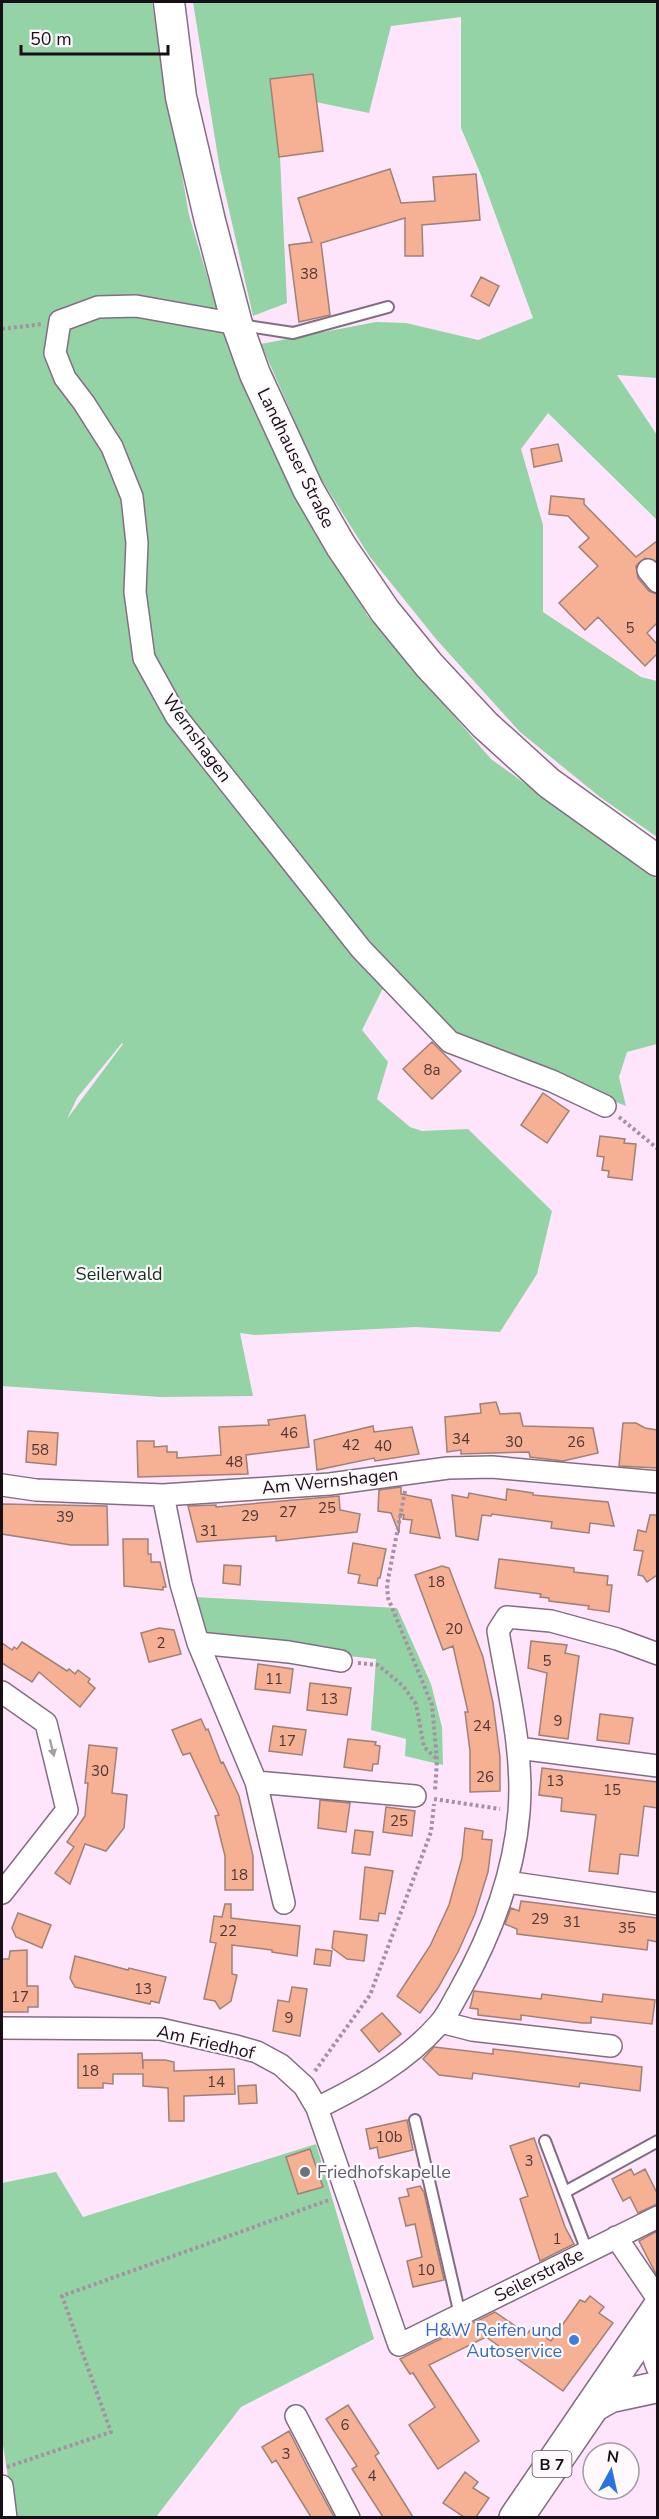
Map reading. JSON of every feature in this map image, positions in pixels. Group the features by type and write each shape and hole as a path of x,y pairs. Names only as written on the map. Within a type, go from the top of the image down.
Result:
{"main road":[{"name":"B 7","path":"516,2517 656,2308"}],"street":[{"name":"Landhauser Straße","path":"169,2 181,97 237,324 255,374 308,489 340,546 385,611 429,665 485,725 549,783 657,861"},
{"path":"60,321 98,307 136,306 237,324"},
{"name":"Wernshagen","path":"60,321 55,353 65,378 112,447 132,497 137,543 135,592 144,658 176,716 361,949 450,1042 552,1081 606,1106"},
{"name":"Am Wernshagen","path":"2,1485 36,1490 163,1495 330,1484 448,1468 492,1467 657,1482"},
{"path":"163,1495 181,1584 198,1643 256,1782 284,1902"},
{"path":"317,2108 365,2084 406,2054 441,2022 477,1960 507,1882 519,1811 518,1748 498,1631 507,1617 551,1621 617,1639 657,1654"},
{"path":"198,1643 289,1652 341,1661"},
{"path":"2,1692 46,1723 67,1810 3,1886"},
{"path":"518,1748 657,1766"},
{"path":"256,1782 425,1798"},
{"path":"507,1882 657,1904"},
{"path":"441,2022 472,2030 611,2046"},
{"name":"Am Friedhof","path":"2,2028 160,2029 236,2046 256,2052 281,2065 304,2086 317,2108 399,2345"},
{"name":"Seilerstraße","path":"399,2345 657,2217"},
{"path":"616,2237 656,2308 650,2340 657,2371"},
{"path":"616,2368 640,2367 657,2371"},
{"path":"588,2410 611,2397 657,2387"},
{"path":"296,2416 349,2517"},
{"path":"2,2486 6,2517"}],"lane":[{"path":"237,324 293,333 388,307"},
{"path":"415,2120 460,2315"},
{"path":"545,2141 587,2251"},
{"path":"565,2192 657,2141"}],"path":[{"path":"2,329 60,321"},
{"path":"606,1106 657,1149"},
{"path":"304,2086 370,1995 431,1832 425,1798 437,1760 432,1705 388,1598 387,1585 409,1473"},
{"path":"341,1661 378,1665 403,1686 416,1704 424,1747 437,1760"},
{"path":"425,1798 519,1811"},
{"path":"2,2468 111,2432 62,2296 332,2199 346,2191"}],"green space":[{"name":"Seilerwald","path":"2,2 152,2 189,215 228,347 367,615 491,759 657,879 657,1044 627,1052 619,1077 626,1106 451,1035 397,977 382,990 362,1030 388,1062 377,1099 410,1127 422,1131 468,1129 552,1211 537,1274 500,1332 416,1327 255,1335 240,1333 253,1396 160,1397 2,1386","holes":["123,1044 67,1119 77,1098"]},
{"path":"193,2 657,2 657,378 617,375 657,435 657,520 548,413 521,449 543,525 543,612 641,677 657,681 657,837 600,797 520,732 436,639 370,557 318,474 261,344 376,322 406,323 478,340 533,318 481,175 461,128 461,17 391,26 369,113 277,94 287,303 253,316 220,170"},
{"path":"194,1597 397,1608 431,1684 442,1727 443,1765 405,1756 406,1739 371,1730 376,1659 204,1640"},
{"path":"316,2144 374,2339 241,2407 156,2517 14,2517 2,2438 2,2183 56,2172 83,2217"}],"building":[{"path":"313,74 323,151 279,157 270,79"},
{"path":"390,169 401,203 435,201 433,177 476,174 480,220 422,225 423,256 405,256 405,218 321,243 330,315 299,322 289,245 312,242 298,198"},
{"path":"481,277 499,286 489,306 471,296"},
{"path":"558,444 562,461 534,467 531,449"},
{"path":"551,496 584,499 584,504 636,557 657,541 657,562 645,558 636,566 638,578 649,591 657,594 657,623 647,633 657,644 657,654 645,666 598,617 585,630 559,603 598,566 579,547 589,538 568,516 549,514"},
{"path":"432,1042 461,1071 432,1099 403,1069"},
{"path":"543,1093 569,1111 547,1143 521,1125"},
{"path":"600,1136 625,1139 624,1143 636,1144 632,1180 608,1177 609,1171 602,1170 604,1157 597,1156"},
{"path":"496,1402 500,1414 520,1413 523,1426 593,1428 598,1453 563,1461 530,1457 529,1452 461,1454 461,1450 447,1452 445,1417 481,1413 480,1404"},
{"path":"305,1415 309,1447 246,1455 248,1474 138,1477 137,1441 154,1441 154,1447 167,1446 167,1452 177,1452 177,1458 221,1455 219,1427 269,1425 268,1420"},
{"path":"623,1423 636,1423 645,1428 657,1430 657,1468 619,1466"},
{"path":"373,1426 374,1432 412,1427 419,1454 375,1461 374,1458 317,1470 314,1440"},
{"path":"28,1431 58,1433 56,1465 26,1462"},
{"path":"401,1487 401,1494 431,1500 440,1538 410,1533 412,1520 403,1519 404,1515 400,1514 399,1533 391,1513 378,1511 379,1490"},
{"path":"507,1489 533,1493 533,1495 608,1502 614,1526 590,1523 589,1533 551,1528 552,1522 492,1514 491,1516 482,1515 478,1540 456,1536 452,1495 468,1498 469,1493 506,1500"},
{"path":"339,1496 340,1510 360,1514 357,1532 276,1541 276,1536 197,1542 188,1506 216,1505 216,1507"},
{"path":"2,1504 107,1506 108,1545 71,1545 2,1534"},
{"path":"650,1515 657,1515 657,1575 647,1582 643,1576 638,1575 643,1551 634,1550 638,1530 646,1532"},
{"path":"123,1539 148,1539 148,1554 151,1554 151,1562 160,1562 166,1587 163,1587 163,1590 124,1586"},
{"path":"353,1543 386,1549 377,1586 358,1583 360,1575 348,1573"},
{"path":"499,1559 574,1568 574,1572 608,1576 607,1585 612,1585 609,1612 588,1609 589,1606 549,1601 549,1598 540,1597 541,1594 495,1588"},
{"path":"224,1565 241,1566 240,1585 223,1583"},
{"path":"442,1566 449,1568 483,1657 493,1703 500,1757 500,1791 470,1792 470,1751 465,1712 468,1712 453,1646 443,1650 415,1575"},
{"path":"159,1628 174,1630 181,1654 149,1662 141,1633"},
{"path":"531,1641 567,1645 565,1653 579,1656 568,1739 539,1735 547,1673 528,1668"},
{"path":"22,1642 67,1671 69,1669 75,1674 78,1670 90,1679 88,1682 95,1688 80,1707 39,1672 32,1682 2,1663 2,1643 12,1650 14,1647 17,1649"},
{"path":"258,1664 293,1669 290,1693 255,1689"},
{"path":"310,1683 351,1688 347,1715 307,1710"},
{"path":"600,1714 633,1718 629,1744 597,1740"},
{"path":"201,1719 206,1730 208,1729 221,1763 223,1762 239,1796 253,1856 253,1890 225,1890 225,1856 215,1816 219,1815 190,1753 183,1755 172,1730"},
{"path":"273,1726 306,1730 302,1755 269,1751"},
{"path":"348,1739 376,1742 375,1745 380,1746 378,1764 373,1764 372,1771 344,1767"},
{"path":"89,1745 117,1748 112,1793 127,1795 124,1828 106,1851 85,1844 70,1884 55,1873 74,1847 67,1842 85,1816 88,1783 85,1783"},
{"path":"542,1768 657,1782 657,1808 644,1806 638,1856 620,1854 618,1874 589,1871 596,1815 561,1811 562,1798 539,1795"},
{"path":"320,1800 350,1803 346,1832 318,1828"},
{"path":"386,1807 415,1811 412,1836 383,1832"},
{"path":"465,1828 483,1831 482,1839 492,1840 488,1872 475,1914 458,1952 438,1988 420,2013 397,1996 430,1946 449,1905 462,1858"},
{"path":"355,1830 373,1832 370,1855 352,1853"},
{"path":"365,1867 393,1871 385,1914 379,1913 378,1921 360,1919"},
{"path":"521,1901 657,1918 657,1942 648,1940 647,1950 517,1934 517,1929 505,1924 511,1908 519,1911"},
{"path":"225,1904 231,1904 231,1918 300,1926 297,1956 232,1945 232,1974 237,1975 231,2001 220,2009 215,2001 204,1999 216,1943 210,1942 214,1916 222,1917"},
{"path":"18,1913 51,1925 42,1948 16,1937 12,1928"},
{"path":"334,1931 367,1935 364,1961 347,1959 332,1948"},
{"path":"316,1949 332,1951 330,1966 314,1964"},
{"path":"27,1950 27,1986 38,1986 38,2007 28,2007 28,2012 2,2012 2,1959 9,1959 10,1951"},
{"path":"75,1956 166,1977 159,2003 151,2001 150,2004 75,1987 70,1978"},
{"path":"292,1987 307,1989 300,2036 273,2031 278,2000 289,2002"},
{"path":"474,1991 541,1999 542,1994 602,2002 603,1994 655,2000 652,2024 591,2017 591,2023 521,2015 521,2020 478,2015 478,2009 470,2008"},
{"path":"382,2013 401,2034 379,2052 361,2030"},
{"path":"434,2047 493,2054 493,2049 642,2067 640,2091 580,2083 579,2087 473,2073 472,2079 439,2075 423,2059"},
{"path":"142,2053 143,2069 143,2060 165,2060 174,2062 174,2071 234,2069 235,2094 184,2096 184,2121 169,2121 168,2088 143,2086 143,2074 113,2074 113,2084 103,2083 103,2088 78,2088 78,2054"},
{"path":"256,2085 257,2103 239,2104 238,2086"},
{"path":"407,2120 413,2150 379,2158 377,2147 370,2149 366,2129"},
{"path":"534,2138 565,2227 574,2244 540,2261 520,2199 528,2196 510,2146"},
{"name":"Friedhofskapelle","path":"310,2149 323,2187 298,2194 286,2157"},
{"path":"631,2169 634,2175 645,2169 657,2193 657,2204 638,2213 630,2197 623,2201 612,2179"},
{"path":"420,2186 424,2192 444,2280 413,2287 407,2261 422,2257 415,2224 406,2226 399,2198 409,2196 407,2189"},
{"path":"657,2231 657,2276 639,2241"},
{"path":"590,2296 604,2307 599,2313 613,2323 563,2391 486,2337 429,2365 479,2441 438,2469 409,2425 435,2407 413,2373 410,2374 400,2359 495,2312 527,2334 532,2328 551,2341 580,2300 585,2302"},
{"path":"348,2405 379,2453 375,2456 413,2517 383,2517 352,2469 357,2466 326,2419"},
{"path":"289,2431 334,2517 311,2517 276,2460 272,2463 262,2447"},
{"path":"465,2472 478,2482 473,2488 489,2498 476,2517 464,2517 443,2503"}],"place":[{"name":"Friedhofskapelle","path":"305,2172"},
{"name":"H&W Reifen und Autoservice","path":"574,2340"}]}
